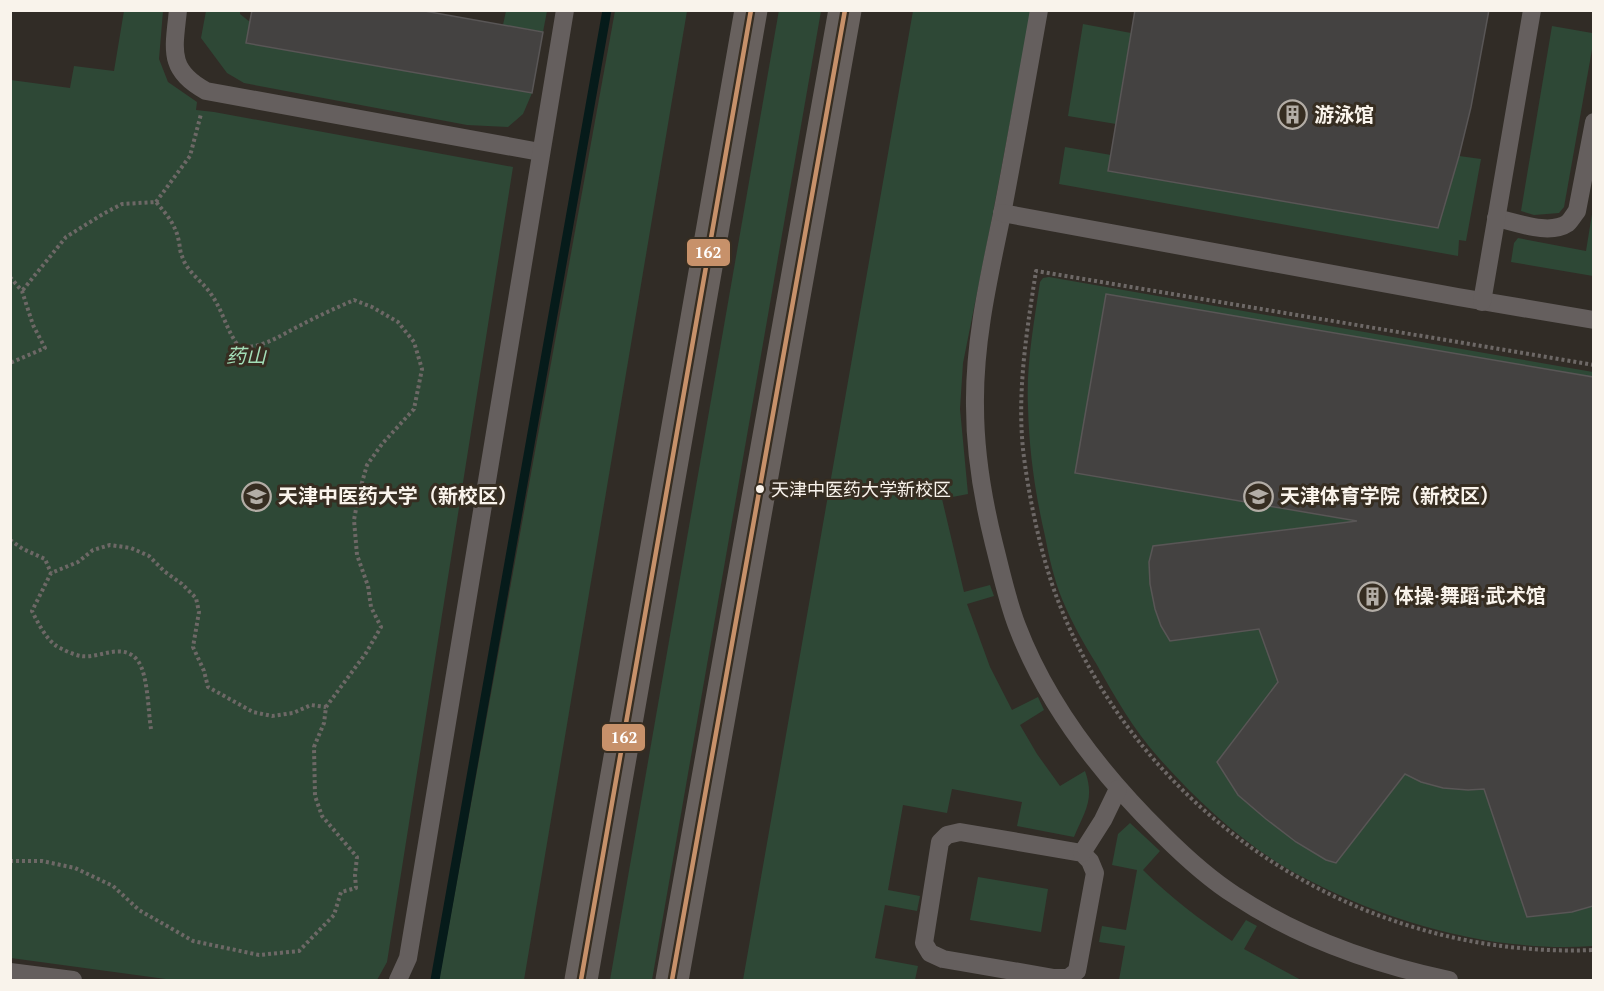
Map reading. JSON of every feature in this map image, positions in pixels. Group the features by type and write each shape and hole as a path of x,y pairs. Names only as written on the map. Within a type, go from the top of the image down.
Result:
{"main road":[{"path":"581,981 751,10"},
{"path":"672,981 845,10"}],"lane":[{"path":"178,10 174,44 176,60 182,73 191,83 206,91 540,152"},
{"path":"398,981 408,958 565,10"},
{"path":"1039,10 984,302 976,368 975,414 987,514 1016,625 1031,659 1070,725 1134,807 1197,867 1234,895 1272,918 1314,939 1359,957 1449,981"},
{"path":"1482,302 1532,10"},
{"path":"1496,218 1543,228 1557,228 1569,222 1577,212 1593,122"},
{"path":"1002,213 1482,302 1593,320"},
{"path":"1082,853 1103,820 1118,789"},
{"path":"960,832 1082,853 1090,861 1095,873 1077,971 1068,978 1054,978 943,959 930,953 924,943 940,843 947,835 960,832"},
{"path":"10,972 73,981"}],"path":[{"path":"156,202 190,156 206,91"},
{"path":"22,291 66,237 122,204 156,202"},
{"path":"10,861 42,861 75,868 113,886 139,909 193,941 259,955 299,951 334,915 341,892 356,888 354,875 357,857 322,816 315,796 314,747 324,723 326,707 366,654 381,627 371,608 368,586 357,555 354,520 367,465 382,444 414,410 422,369 414,342 398,322 354,300 273,340 247,348 239,347 229,334 222,310 208,290 189,270 181,256 172,220 156,202"},
{"path":"1593,365 1036,271 1023,372 1022,405 1023,446 1027,476 1042,548 1056,597 1075,639 1108,698 1138,741 1177,784 1246,845 1278,867 1352,906 1434,934 1484,945 1575,951 1593,950"},
{"path":"10,277 22,291 33,325 45,348 10,363"},
{"path":"10,540 45,560 51,573"},
{"path":"151,729 145,682 138,662 129,653 117,651 81,656 56,646 45,634 32,611 51,573 78,561 93,550 110,545 131,548 149,556 195,598 199,612 193,647 204,671 208,687 253,712 273,716 294,713 311,705 326,707"}],"green space":[{"path":"779,10 821,11 652,980 610,980"},
{"name":"药山","path":"124,11 163,11 159,59 168,82 197,102 196,110 513,167 387,962 377,980 173,980 11,958 11,80 70,88 74,66 114,71"},
{"path":"206,11 240,11 240,14 250,22 532,93 523,114 508,127 467,125 244,83 227,73 201,38"},
{"path":"506,11 547,11 543,32 503,25"},
{"path":"615,11 687,11 524,980 439,980"},
{"path":"913,11 1031,11 963,363 960,409 968,494 942,499 964,592 990,585 994,596 967,604 990,667 1012,710 1038,697 1044,710 1020,725 1060,786 1085,771 1089,797 1074,837 1017,826 1022,802 952,789 947,813 903,805 888,890 920,896 917,911 885,905 875,958 918,966 915,980 743,980"},
{"path":"1083,24 1131,33 1116,124 1068,116"},
{"path":"1552,26 1592,33 1593,44 1564,207 1559,213 1534,215 1521,211"},
{"path":"1065,147 1111,155 1108,171 1438,228 1459,156 1481,159 1466,241 1459,240 1458,256 1059,184"},
{"path":"1593,208 1593,276 1511,262 1514,243 1518,238 1586,251"},
{"name":"体操·舞蹈·武术馆","path":"1049,277 1593,372 1593,946 1555,947 1478,939 1402,919 1329,890 1295,873 1239,835 1189,790 1149,746 1132,724 1074,624 1059,591 1048,552 1033,472 1028,376 1040,282 1043,278"},
{"path":"1130,823 1160,851 1143,870 1153,880 1208,925 1232,941 1246,920 1257,926 1244,949 1301,980 1119,980 1125,946 1099,942 1102,926 1126,930 1137,870 1112,865 1118,834"},
{"path":"978,877 1048,889 1041,932 970,920"}],"building":[{"path":"252,10 419,10 543,32 532,93 246,43"},
{"name":"游泳馆","path":"1135,10 1489,10 1471,107 1438,228 1108,171"},
{"name":"体操·舞蹈·武术馆","path":"1106,294 1593,377 1593,906 1572,912 1527,917 1484,789 1443,788 1421,782 1405,774 1336,863 1326,860 1296,842 1238,795 1217,762 1278,682 1259,629 1170,641 1155,609 1150,584 1149,562 1153,546 1357,521 1075,473"}],"waterway":[{"path":"435,980 607,10"}],"transit line":[{"name":"162","path":"581,980 751,10"},
{"name":"162","path":"672,980 845,10"}],"place":[{"name":"游泳馆","path":"1293,115"},
{"name":"天津中医药大学新校区","path":"760,489"},
{"name":"天津中医药大学（新校区）","path":"257,496"},
{"name":"天津体育学院（新校区）","path":"1259,496"},
{"name":"体操·舞蹈·武术馆","path":"1373,596"}]}
